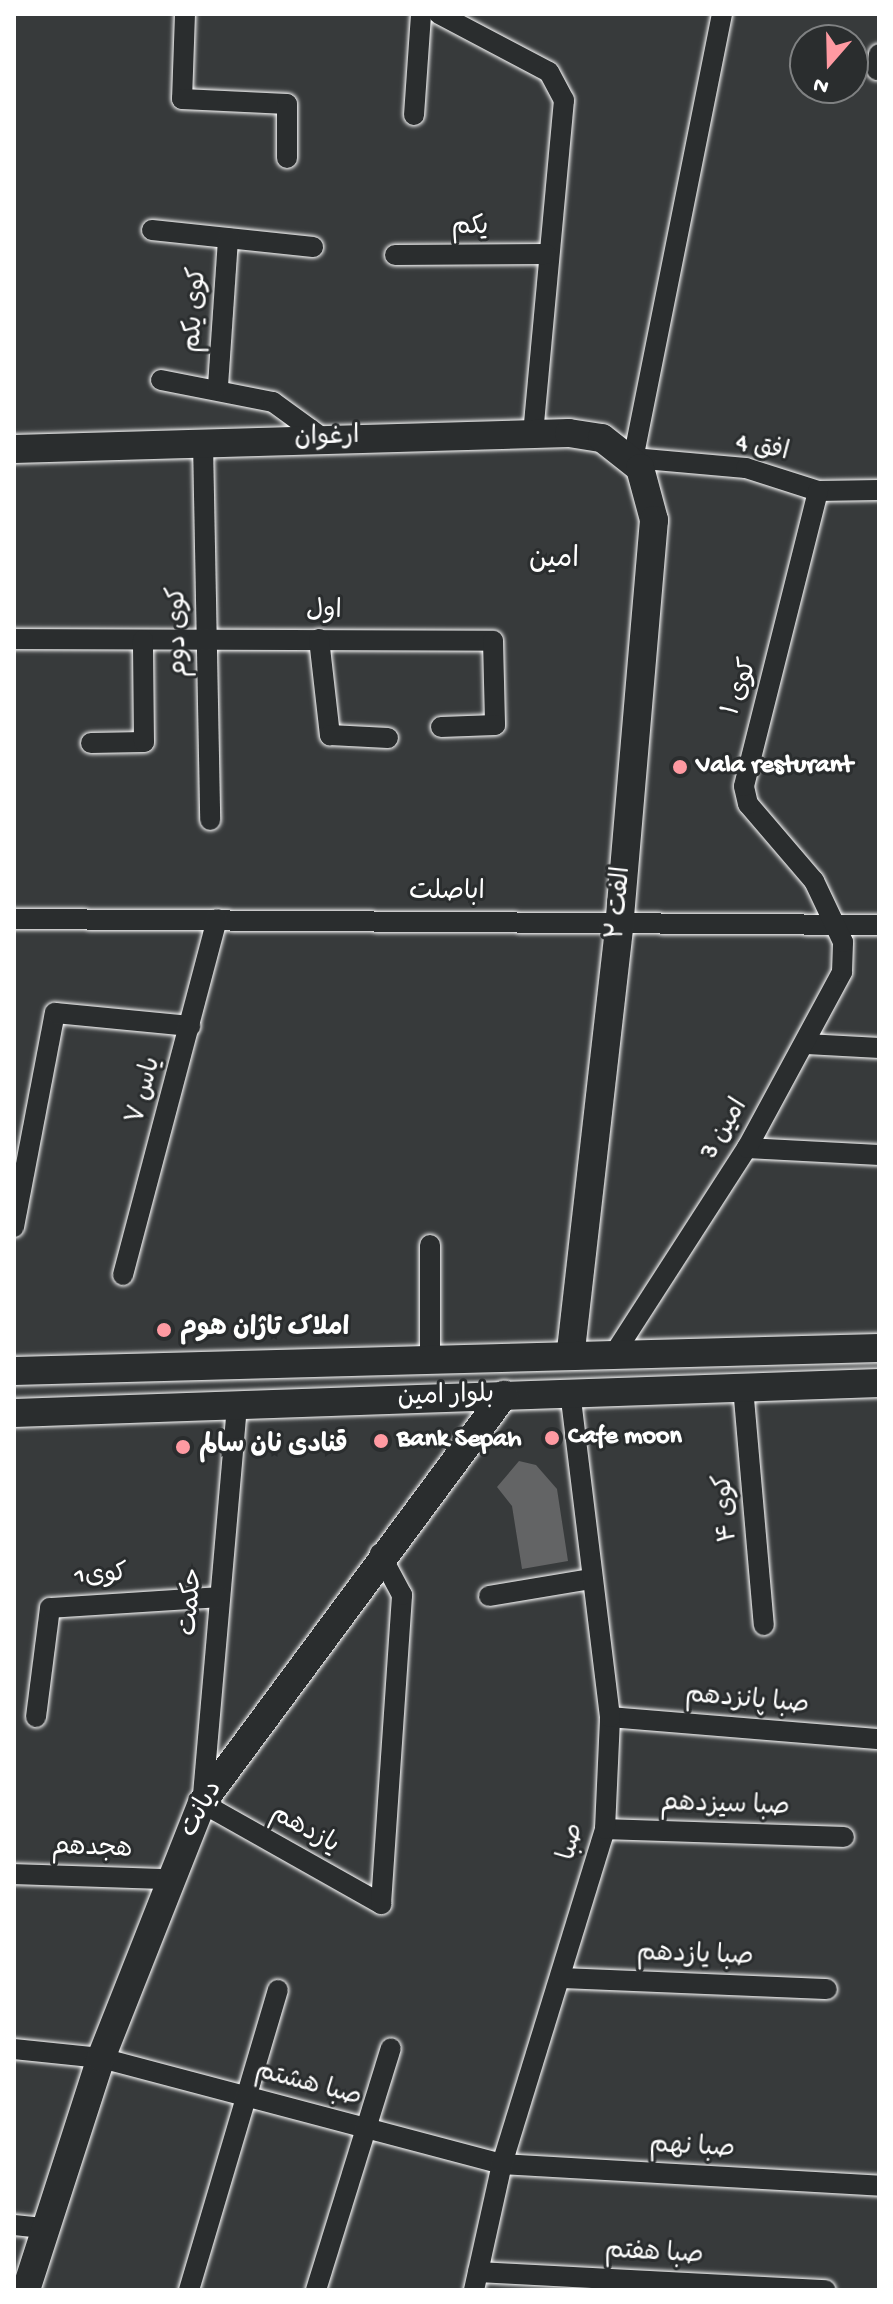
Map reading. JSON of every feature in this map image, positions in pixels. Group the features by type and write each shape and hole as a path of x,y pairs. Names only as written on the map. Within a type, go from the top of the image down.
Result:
{"street":[{"path":"185,14 182,99 287,104 287,158"},
{"path":"414,115 421,14"},
{"path":"439,14 559,83 565,127 546,254 533,433"},
{"path":"633,458 722,14"},
{"path":"152,230 313,247"},
{"name":"کوی یکم","path":"218,386 228,238"},
{"name":"یکم","path":"395,255 546,254"},
{"path":"161,380 218,386 273,402 324,439"},
{"name":"ارغوان","path":"14,449 533,433 602,438 633,458"},
{"name":"کوی دوم","path":"203,443 210,820"},
{"name":"افق 4","path":"633,458 746,468 818,491 879,490"},
{"name":"الفت ۲","path":"571,1351 620,920 654,520 651,491 633,458"},
{"name":"کوی ۱","path":"818,491 744,786 748,804 814,881 834,925"},
{"name":"اول","path":"14,639 493,641 495,725 441,727"},
{"path":"319,639 330,735 388,738"},
{"path":"91,743 144,742 143,640"},
{"name":"اباصلت","path":"14,919 620,920 879,925"},
{"name":"یاس ۷","path":"123,1275 217,919"},
{"name":"امین 3","path":"616,1351 747,1148 807,1044 842,972 843,942 834,925"},
{"path":"14,1227 55,1013 190,1026"},
{"path":"807,1044 879,1048"},
{"path":"747,1148 879,1155"},
{"path":"430,1245 430,1356"},
{"name":"بلوار امین","path":"14,1371 239,1366 571,1351 879,1348"},
{"path":"237,1406 239,1366"},
{"name":"بلوار امین","path":"14,1413 879,1383"},
{"name":"کوی ۴","path":"743,1387 764,1625"},
{"name":"صبا","path":"476,2281 502,2164 605,1829 610,1717 570,1392"},
{"name":"دیانت","path":"26,2290 43,2228 101,2058 168,1879 202,1803 380,1554 504,1395"},
{"name":"حکمت","path":"202,1803 237,1406"},
{"name":"یازدهم","path":"202,1803 381,1904 402,1595 380,1554"},
{"path":"489,1596 591,1579"},
{"name":"کوی1","path":"36,1717 50,1608 219,1597"},
{"name":"صبا پانزدهم","path":"610,1717 879,1739"},
{"name":"صبا سیزدهم","path":"605,1829 844,1837"},
{"name":"هجدهم","path":"14,1874 168,1879"},
{"name":"صبا یازدهم","path":"560,1978 827,1989"},
{"path":"189,2290 278,1990"},
{"path":"316,2290 363,2127 391,2048"},
{"name":"صبا هشتم","path":"14,2049 101,2058 502,2164"},
{"name":"صبا نهم","path":"502,2164 879,2186"},
{"path":"14,2225 43,2228"},
{"name":"صبا هفتم","path":"476,2281 826,2290"}],"building":[{"path":"519,1461 536,1465 557,1489 568,1561 522,1569 512,1506 497,1487"}],"place":[{"name":"Vala resturant","path":"680,767"},
{"name":"املاک تاژان هوم","path":"164,1330"},
{"name":"Cafe moon","path":"552,1438"},
{"name":"Bank Sepah","path":"381,1441"},
{"name":"قنادی نان سالم","path":"183,1447"}],"district":[{"name":"امین","path":"554,561"}]}
